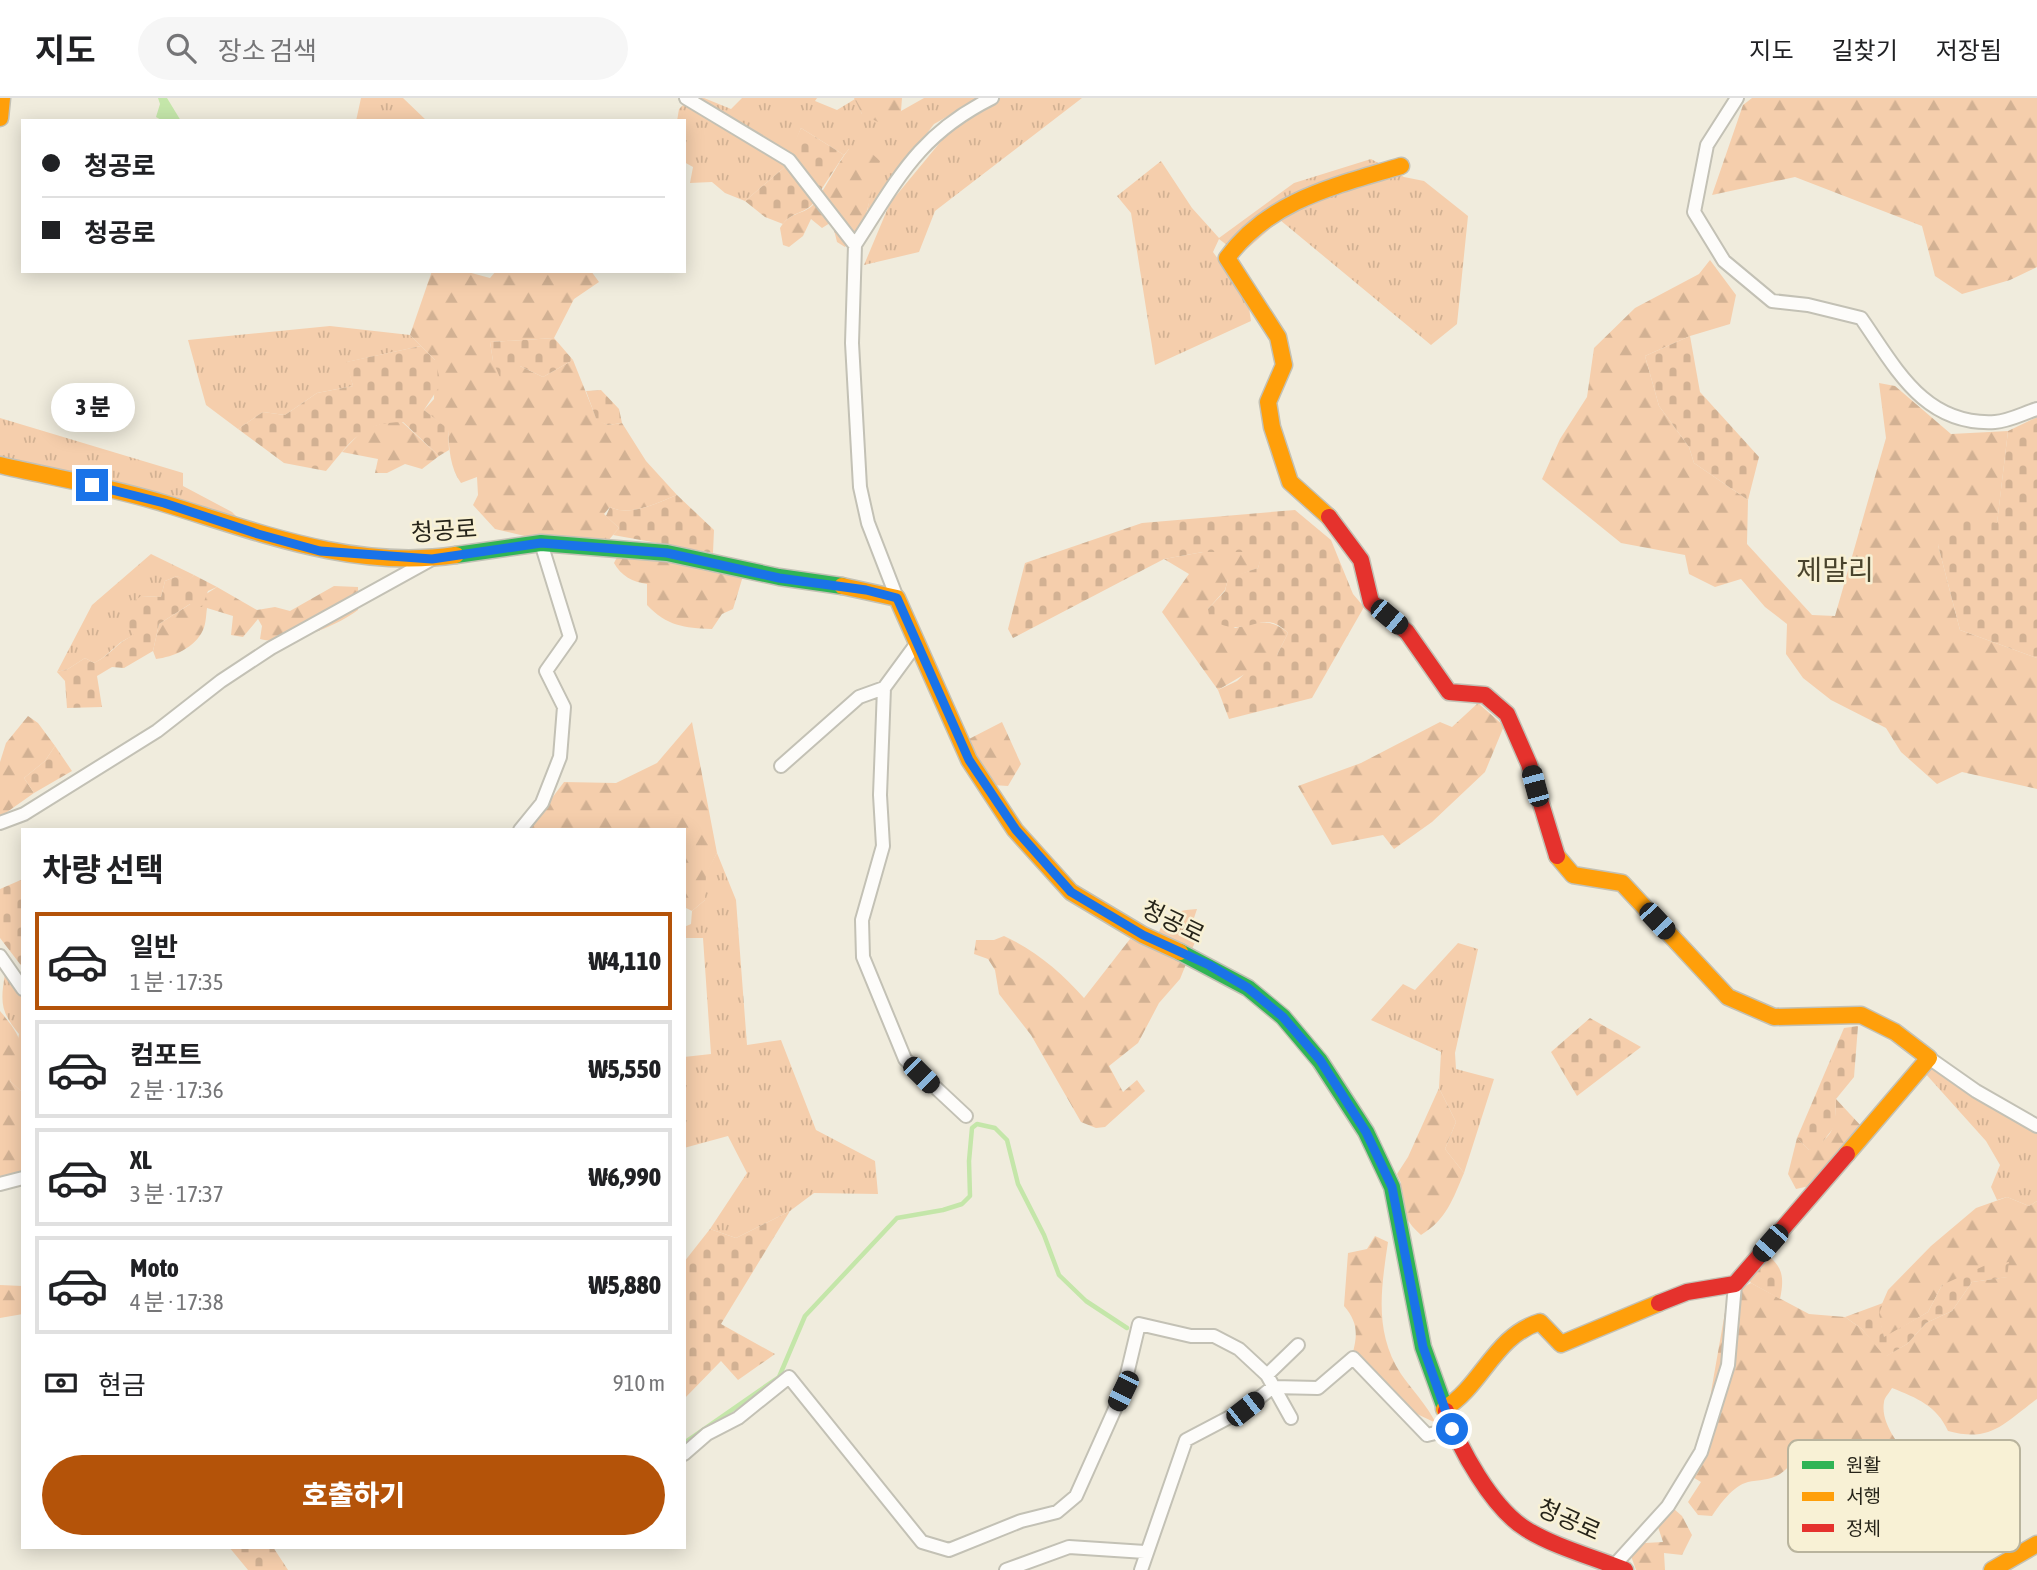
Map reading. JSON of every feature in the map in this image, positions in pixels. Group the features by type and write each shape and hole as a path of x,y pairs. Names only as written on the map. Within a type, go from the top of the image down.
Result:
{"main road":[{"path":"0,118 2,98"},
{"path":"1401,166 1295,200 1239,236 1227,258 1278,337 1284,365 1268,402 1272,427 1290,482 1331,519 1361,560 1371,602 1407,632 1449,691 1485,695 1507,714 1530,764 1554,853 1573,875 1622,883 1728,997 1774,1017 1861,1015 1895,1032 1929,1058 1735,1284 1687,1292 1560,1343 1541,1322 1532,1324 1500,1344 1464,1397 1444,1409"},
{"name":"청공로","path":"0,465 164,503 320,551 432,559 541,543 667,553 779,578 866,590 897,598 969,760 1016,830 1071,892 1143,935 1209,965 1248,988 1283,1017 1320,1060 1366,1132 1392,1187 1423,1347 1452,1429 1499,1507 1526,1529 1617,1568"},
{"path":"1992,1570 2037,1544"}],"street":[{"path":"686,98 789,160 855,245 912,156 936,132 964,112 992,98"},
{"path":"1737,98 1707,145 1694,212 1724,261 1772,301 1808,305 1861,318 1913,391 1949,417 1997,422 2037,409"},
{"name":"청공로","path":"855,245 852,343 860,487 868,523 897,598"},
{"path":"522,828 542,803 560,757 564,707 546,671 570,636 541,543"},
{"path":"0,823 24,814 157,731 221,681 271,648 432,559"},
{"path":"781,766 859,697 884,688 917,643"},
{"path":"884,688 880,794 883,846 862,920 863,957 905,1059 966,1116"},
{"path":"0,956 21,986"},
{"path":"1929,1058 1976,1091 2037,1126"},
{"path":"0,1184 21,1179"},
{"path":"1617,1568 1668,1506 1701,1452 1728,1364 1735,1284"},
{"path":"686,1452 707,1434 738,1418 789,1377 922,1542 949,1550 1021,1521 1057,1512 1076,1496 1123,1391 1139,1324 1191,1336 1214,1336 1238,1349 1270,1381 1291,1418"},
{"path":"1141,1570 1145,1552 1186,1440 1245,1409 1298,1345"},
{"path":"1270,1381 1318,1388 1353,1357 1427,1435 1452,1429"},
{"path":"1006,1570 1069,1547 1145,1552"}],"green space":[{"path":"361,98 403,98 425,119 356,119"},
{"path":"690,98 704,98 731,109 742,98 817,98 815,101 837,110 855,99 862,114 901,111 924,98 980,98 934,124 867,212 871,191 849,149 844,155 801,128 786,166 745,201 725,193 712,182 690,183 693,167 686,163 686,119 677,119 679,109"},
{"path":"854,98 902,98 901,111 878,122 862,114"},
{"path":"997,98 1082,98 935,211 919,252 864,265 890,203 947,134"},
{"path":"1752,98 2037,98 2037,267 2010,280 1962,294 1935,276 1922,226 1795,177 1712,195 1743,105"},
{"path":"801,128 844,155 821,190 790,152"},
{"path":"865,147 880,161 864,222 845,247 837,242 834,230 838,218 822,228 811,219 803,236 789,247 783,245 780,228 784,223 812,206 849,149"},
{"path":"1371,159 1404,177 1424,181 1468,216 1457,324 1431,345 1280,220 1240,255 1219,239 1213,252 1248,301 1251,321 1155,365 1131,213 1117,196 1161,161 1192,208 1219,238 1294,183"},
{"path":"786,166 815,201 783,224 765,217 745,201"},
{"path":"1710,260 1736,295 1730,324 1690,336 1645,356 1659,406 1689,447 1694,463 1748,500 1747,544 1812,615 1835,616 1886,438 1879,383 1895,386 1951,434 2008,431 1997,524 1938,545 1960,630 2037,658 2037,789 1962,772 1937,784 1901,752 1886,728 1831,700 1803,678 1786,654 1787,624 1765,607 1741,579 1715,587 1689,574 1685,555 1621,543 1542,479 1560,439 1587,397 1594,348 1635,308 1699,274"},
{"path":"431,273 471,273 490,278 494,273 592,273 599,282 574,299 554,338 490,342 493,361 520,366 543,377 573,360 597,420 608,425 622,423 646,461 677,495 635,510 610,507 604,514 619,528 607,542 537,539 495,529 473,505 478,495 477,477 461,483 452,464 448,430 424,410 434,399 435,360 410,335"},
{"path":"330,326 410,335 421,346 347,362 353,386 317,393 285,415 263,412 238,429 206,405 188,340"},
{"path":"1690,336 1700,392 1759,457 1748,500 1694,463 1689,447 1659,406 1645,356"},
{"path":"554,338 573,360 543,377 520,366 501,380 493,361 490,342"},
{"path":"421,346 435,360 441,384 424,410 448,429 449,450 439,456 403,422 389,423 358,436 326,471 284,463 238,429 263,412 285,415 317,393 353,386 346,362"},
{"path":"601,390 619,409 622,423 608,425 597,421 586,391"},
{"path":"2037,417 2037,658 1960,630 1938,545 1960,517 1997,523 2008,431"},
{"path":"0,418 183,473 183,486 232,512 239,519 0,456"},
{"path":"387,422 402,422 439,456 422,469 405,464 387,473 375,473 378,459 342,452 364,429"},
{"path":"677,495 714,530 713,553 613,535 619,528 606,516 610,507 635,510"},
{"path":"1295,510 1331,540 1353,594 1364,607 1312,698 1229,719 1218,690 1237,681 1264,655 1277,655 1288,633 1275,623 1269,622 1234,627 1210,621 1208,609 1225,591 1228,578 1258,568 1262,552 1203,552 1164,559 1013,638 1008,629 1025,563 1142,523"},
{"path":"1203,552 1263,552 1258,568 1228,579 1225,590 1208,609 1235,628 1270,623 1288,633 1277,655 1218,690 1162,612 1189,574 1164,559"},
{"path":"151,554 194,575 188,582 177,576 165,581 161,597 141,596 134,636 94,663 85,658 68,669 57,672 92,605"},
{"path":"617,557 675,559 743,576 733,609 722,614 712,629 693,628 669,622 654,612 647,605 647,584 624,575 614,563"},
{"path":"194,575 217,587 208,591 202,607 190,604 159,624 153,651 124,668 112,667 97,676 102,707 67,708 65,681 57,672 68,669 85,658 94,663 105,656 134,635 125,621 128,606 141,596 161,597 165,581 177,576 188,581"},
{"path":"334,586 358,587 358,610 311,634 284,640 260,639 262,626 258,619 243,637 231,635 233,616 207,608 204,628 195,642 176,654 156,659 153,651 159,624 217,587 257,610 275,607 290,611"},
{"path":"1478,703 1504,726 1485,772 1432,822 1394,849 1383,835 1332,845 1298,786 1361,763 1440,722 1452,727"},
{"path":"28,716 38,723 55,746 45,761 24,778 34,793 0,817 0,762 6,743"},
{"path":"692,722 717,853 706,874 705,900 692,911 686,908 686,828 530,828 564,782 616,783 657,763"},
{"path":"1002,722 1021,764 1008,786 977,784 960,754 969,739"},
{"path":"55,746 72,771 34,793 24,778 45,761"},
{"path":"717,853 736,900 747,1045 781,1040 816,1130 875,1161 878,1194 814,1193 790,1211 736,1238 710,1229 747,1173 728,1136 686,1147 686,1057 711,1054 703,938 686,938 686,926 691,924 692,911 705,900 705,874"},
{"path":"21,880 21,965 0,938 0,889"},
{"path":"1197,909 1190,930 1195,942 1180,979 1159,1003 1138,1043 1109,1066 1123,1092 1137,1080 1145,1091 1105,1127 1096,1128 1081,1122 1031,1035 999,994 995,970 988,959 974,954 976,940 994,940 1004,936 1047,962 1084,998 1130,939 1153,947 1167,918 1178,912"},
{"path":"1458,943 1478,949 1455,1053 1456,1069 1494,1079 1464,1173 1445,1149 1456,1122 1439,1088 1441,1052 1371,1020 1403,984 1415,990"},
{"path":"5,974 21,995 21,1091 10,1081 19,1034 5,1013"},
{"path":"0,1011 14,1030 20,1044 10,1081 21,1091 21,1173 0,1178"},
{"path":"1590,1018 1641,1047 1577,1096 1551,1052"},
{"path":"1858,1026 1854,1077 1836,1099 1835,1126 1817,1149 1809,1150 1797,1138 1844,1028"},
{"path":"1931,1065 2037,1131 2037,1201 2029,1206 2007,1197 1997,1200 1991,1187 2000,1165 1986,1141 1924,1072"},
{"path":"1439,1088 1456,1122 1445,1149 1464,1173 1443,1216 1421,1235 1403,1212 1399,1198 1401,1183 1397,1174 1408,1157"},
{"path":"1836,1099 1862,1127 1814,1185 1796,1189 1788,1174 1797,1138 1809,1150 1829,1135 1834,1124"},
{"path":"2007,1197 2029,1206 2037,1201 2037,1399 1996,1428 1975,1434 1963,1434 1948,1431 1932,1409 1918,1399 1892,1388 1884,1400 1884,1410 1888,1427 1896,1440 1788,1440 1786,1470 1769,1479 1742,1484 1727,1496 1712,1516 1698,1515 1688,1502 1701,1482 1691,1476 1706,1448 1711,1392 1728,1295 1751,1283 1809,1314 1845,1317 1862,1329 1886,1356 1907,1344 1926,1323 1952,1311 1972,1282 2007,1277 1942,1285 1928,1312 1884,1338 1878,1313 1888,1290 1931,1246 1976,1208"},
{"path":"790,1211 721,1324 775,1354 738,1380 721,1361 686,1397 686,1259 710,1229 736,1238"},
{"path":"1375,1236 1388,1242 1382,1294 1383,1327 1387,1343 1401,1374 1436,1423 1417,1414 1353,1352 1355,1328 1352,1317 1344,1306 1348,1253 1367,1249"},
{"path":"1766,1254 1781,1274 1780,1299 1751,1283 1747,1277"},
{"path":"2009,1262 2007,1277 1972,1282 1952,1311 1926,1323 1907,1344 1885,1357 1862,1329 1845,1317 1883,1303 1879,1314 1884,1337 1928,1312 1942,1285 1986,1265"},
{"path":"0,1285 21,1286 21,1314 0,1318"},
{"path":"1674,1509 1682,1516 1692,1535 1682,1555 1664,1553 1665,1570 1636,1570 1631,1556 1645,1543 1663,1542 1658,1527"},
{"path":"231,1549 274,1549 288,1570 248,1570"}],"shaded area":[{"path":"158,98 167,98 180,119 156,117 160,104"}],"waterway":[{"path":"686,1442 779,1377 805,1316 897,1218 943,1210 962,1204 970,1196 972,1128 977,1124 995,1128 1007,1140 1018,1184 1044,1235 1059,1275 1086,1301 1127,1328"}],"traffic: fast":[{"path":"456,555 541,543 667,553 779,577 842,586"},
{"path":"1180,952 1248,988 1283,1017 1320,1061 1366,1132 1392,1187 1423,1347 1446,1411"}],"traffic: slow":[{"path":"0,118 2,98"},
{"path":"1329,517 1290,482 1272,427 1268,402 1284,365 1278,337 1227,258 1244,238 1283,209 1328,189 1401,166"},
{"path":"0,465 125,493 309,546 381,557 456,555"},
{"path":"842,586 897,598 969,760 1015,830 1071,892 1143,935 1180,952"},
{"path":"1557,856 1573,875 1622,883 1728,997 1774,1017 1861,1015 1895,1032 1929,1058 1847,1154"},
{"path":"1444,1409 1469,1387 1500,1349 1524,1329 1540,1322 1561,1344 1659,1303"},
{"path":"1992,1570 2037,1544"}],"traffic: jam":[{"path":"1329,517 1361,560 1371,602 1407,632 1449,692 1485,695 1507,714 1529,764 1557,856"},
{"path":"1659,1303 1687,1292 1735,1284 1847,1154"},
{"path":"1446,1411 1478,1476 1513,1519 1549,1541 1625,1570"}],"district":[{"name":"제말리","path":"1835,570"}],"route":[{"path":"92,485 164,503 320,551 432,559 541,543 667,553 779,578 866,590 897,598 969,760 1016,830 1071,892 1143,935 1209,965 1248,988 1283,1017 1320,1060 1366,1132 1392,1187 1423,1347 1452,1429"}]}
